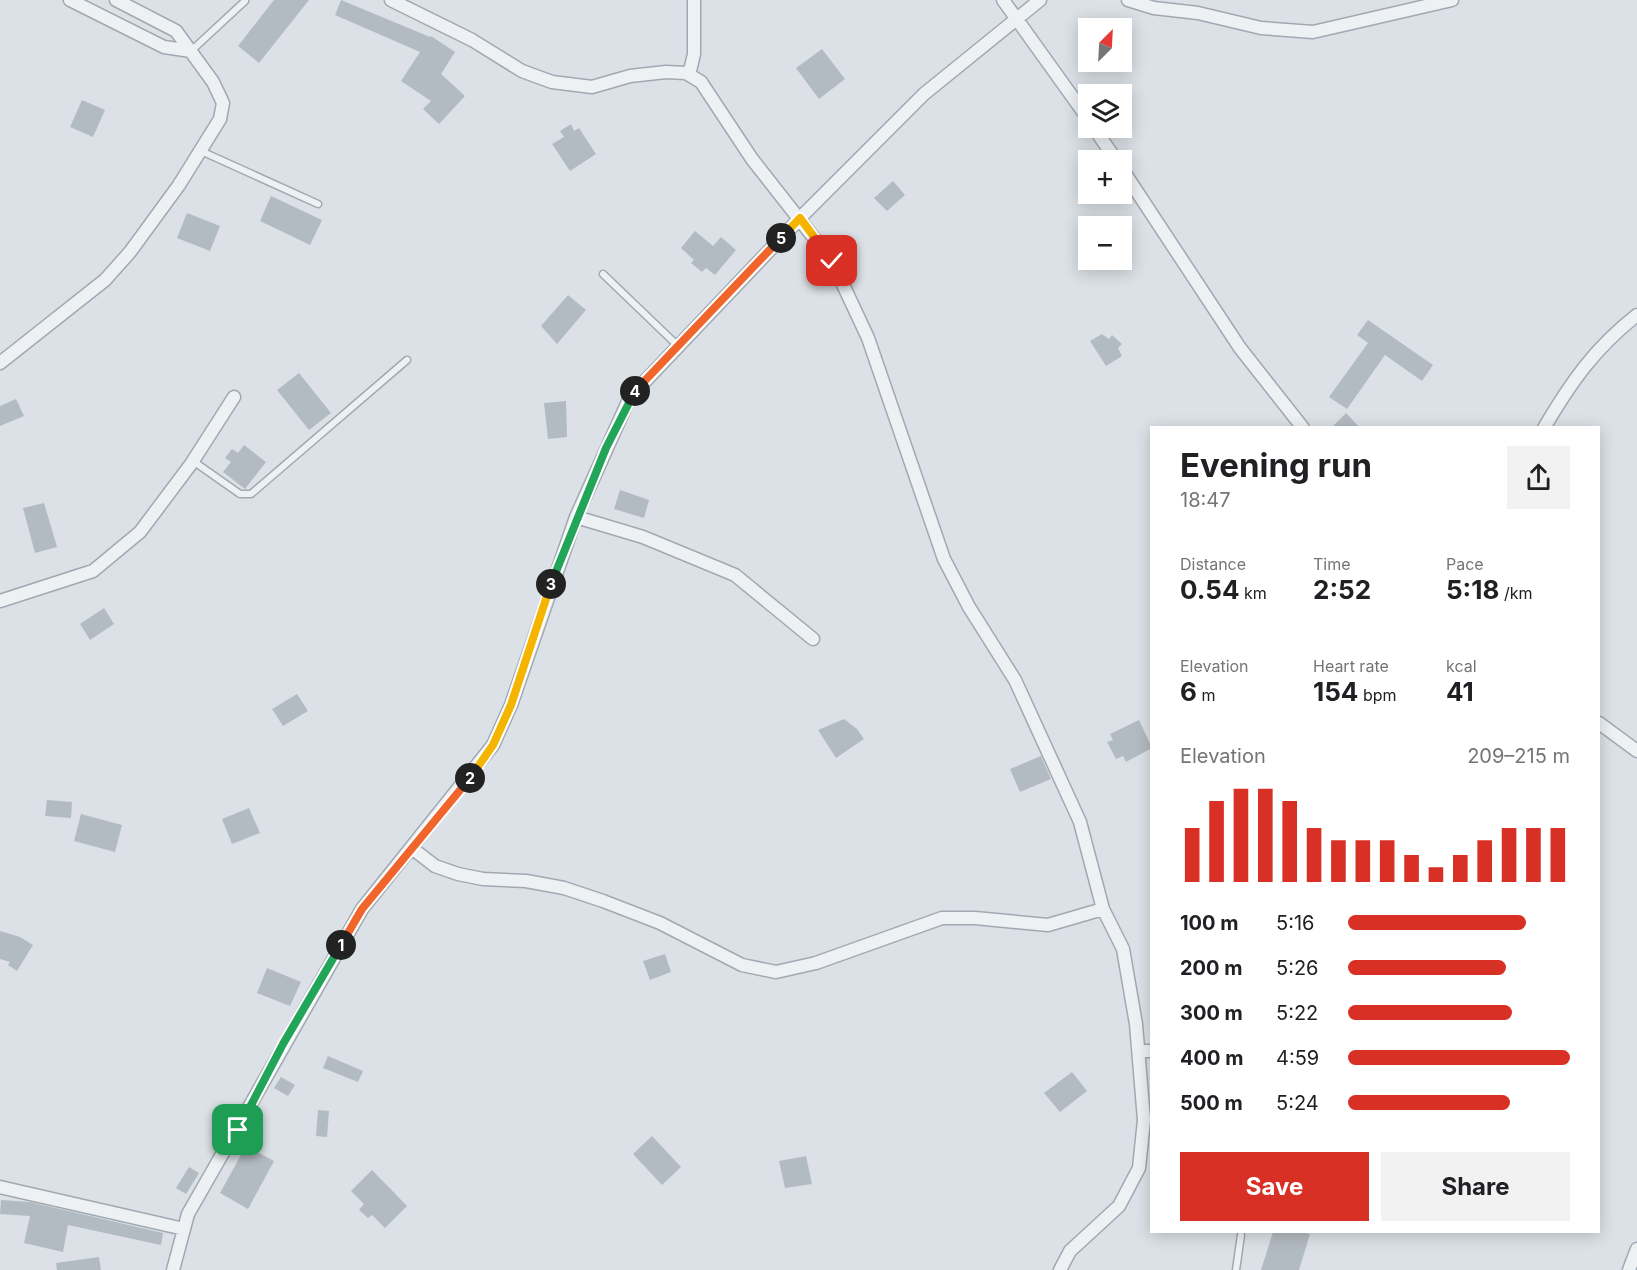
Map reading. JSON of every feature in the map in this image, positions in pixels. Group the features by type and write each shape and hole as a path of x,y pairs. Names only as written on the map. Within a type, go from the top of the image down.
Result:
{"street":[{"path":"70,0 164,47 191,51"},
{"path":"0,363 105,280 153,221 220,119 223,103 213,82 176,30 116,0"},
{"path":"391,0 472,40 522,71 552,82 592,87 630,76 666,72 689,75 701,82 752,159 832,261 868,338 944,559 1020,690 1080,822 1103,909 1123,949 1138,1051 1144,1120 1139,1168 1119,1206 1070,1251 1060,1270"},
{"path":"689,75 694,54 694,0"},
{"path":"1003,0 1078,104"},
{"path":"173,1270 188,1214 362,909 493,745 511,705 576,517 630,397 800,218 924,94 1041,0"},
{"path":"1128,0 1154,8 1198,13 1261,28 1313,32 1452,0"},
{"path":"1132,184 1240,348 1301,426"},
{"path":"1545,426 1574,378 1606,340 1637,315"},
{"path":"0,601 93,571 140,532 193,461 234,397"},
{"path":"576,517 643,537 735,575 813,639"},
{"path":"1600,724 1637,751"},
{"path":"412,849 435,866 458,874 483,879 526,881 564,888 660,923 742,964 776,972 816,963 942,918 975,918 1048,925 1103,909"},
{"path":"1138,1051 1150,1051"},
{"path":"0,1187 184,1229"},
{"path":"1629,1270 1637,1249"}],"lane":[{"path":"191,51 245,1"},
{"path":"200,151 318,204"},
{"path":"603,274 677,345"},
{"path":"193,461 240,494 251,494 407,360"},
{"path":"1236,1270 1241,1235"}],"building":[{"path":"274,0 309,0 259,63 238,46"},
{"path":"341,0 431,36 455,52 441,74 465,96 439,124 423,109 431,101 401,81 420,52 335,15"},
{"path":"822,49 845,79 819,99 796,68"},
{"path":"82,100 105,110 93,137 70,127"},
{"path":"571,124 574,131 579,128 596,154 570,171 552,144 564,137 560,131"},
{"path":"893,181 905,195 887,211 874,198"},
{"path":"271,196 322,220 310,245 260,221"},
{"path":"187,213 220,226 210,251 177,238"},
{"path":"695,231 713,246 721,237 736,250 715,275 706,268 702,272 691,263 694,260 681,248"},
{"path":"568,295 586,310 557,344 541,326"},
{"path":"1368,320 1433,365 1422,381 1385,355 1347,409 1329,397 1368,343 1357,335"},
{"path":"1102,334 1109,339 1112,335 1122,344 1118,348 1122,356 1106,366 1090,341"},
{"path":"299,373 331,413 309,430 277,390"},
{"path":"16,399 24,416 0,426 0,406"},
{"path":"566,401 567,437 548,439 544,403"},
{"path":"1346,413 1358,426 1333,426"},
{"path":"244,445 266,462 245,489 223,472 231,462 225,458 232,449 238,453"},
{"path":"620,490 649,500 644,518 614,509"},
{"path":"44,503 57,547 35,553 23,508"},
{"path":"104,608 114,624 90,640 80,624"},
{"path":"297,694 308,711 283,726 272,709"},
{"path":"844,719 857,729 864,739 836,758 818,730"},
{"path":"1139,720 1150,744 1150,749 1126,762 1123,756 1116,759 1107,742 1113,740 1110,734"},
{"path":"1041,756 1051,779 1020,792 1010,769"},
{"path":"47,800 72,802 71,818 45,816"},
{"path":"249,808 260,833 232,844 222,819"},
{"path":"81,814 122,825 115,852 74,841"},
{"path":"0,931 20,937 33,945 17,971 8,965 10,962 0,959"},
{"path":"665,954 671,972 650,980 643,961"},
{"path":"267,968 301,982 290,1006 257,993"},
{"path":"328,1056 363,1071 358,1082 323,1068"},
{"path":"1072,1072 1087,1091 1060,1112 1044,1093"},
{"path":"281,1077 295,1085 288,1096 274,1088"},
{"path":"318,1110 329,1111 327,1137 316,1136"},
{"path":"652,1136 681,1167 662,1185 633,1154"},
{"path":"246,1146 274,1161 248,1209 220,1193"},
{"path":"806,1156 812,1184 785,1188 779,1161"},
{"path":"189,1167 199,1173 186,1194 176,1188"},
{"path":"372,1170 407,1206 385,1228 372,1215 368,1218 359,1210 364,1204 351,1191"},
{"path":"1,1200 30,1202 163,1233 161,1245 68,1225 63,1252 24,1243 30,1216 0,1214"},
{"path":"1273,1233 1310,1234 1299,1270 1261,1270"},
{"path":"99,1257 101,1270 57,1270 56,1263"}],"route":[{"path":"238,1130 283,1044 362,909 442,813 493,745 511,705 576,517 618,419 630,397 651,372 800,218 832,261"}]}
